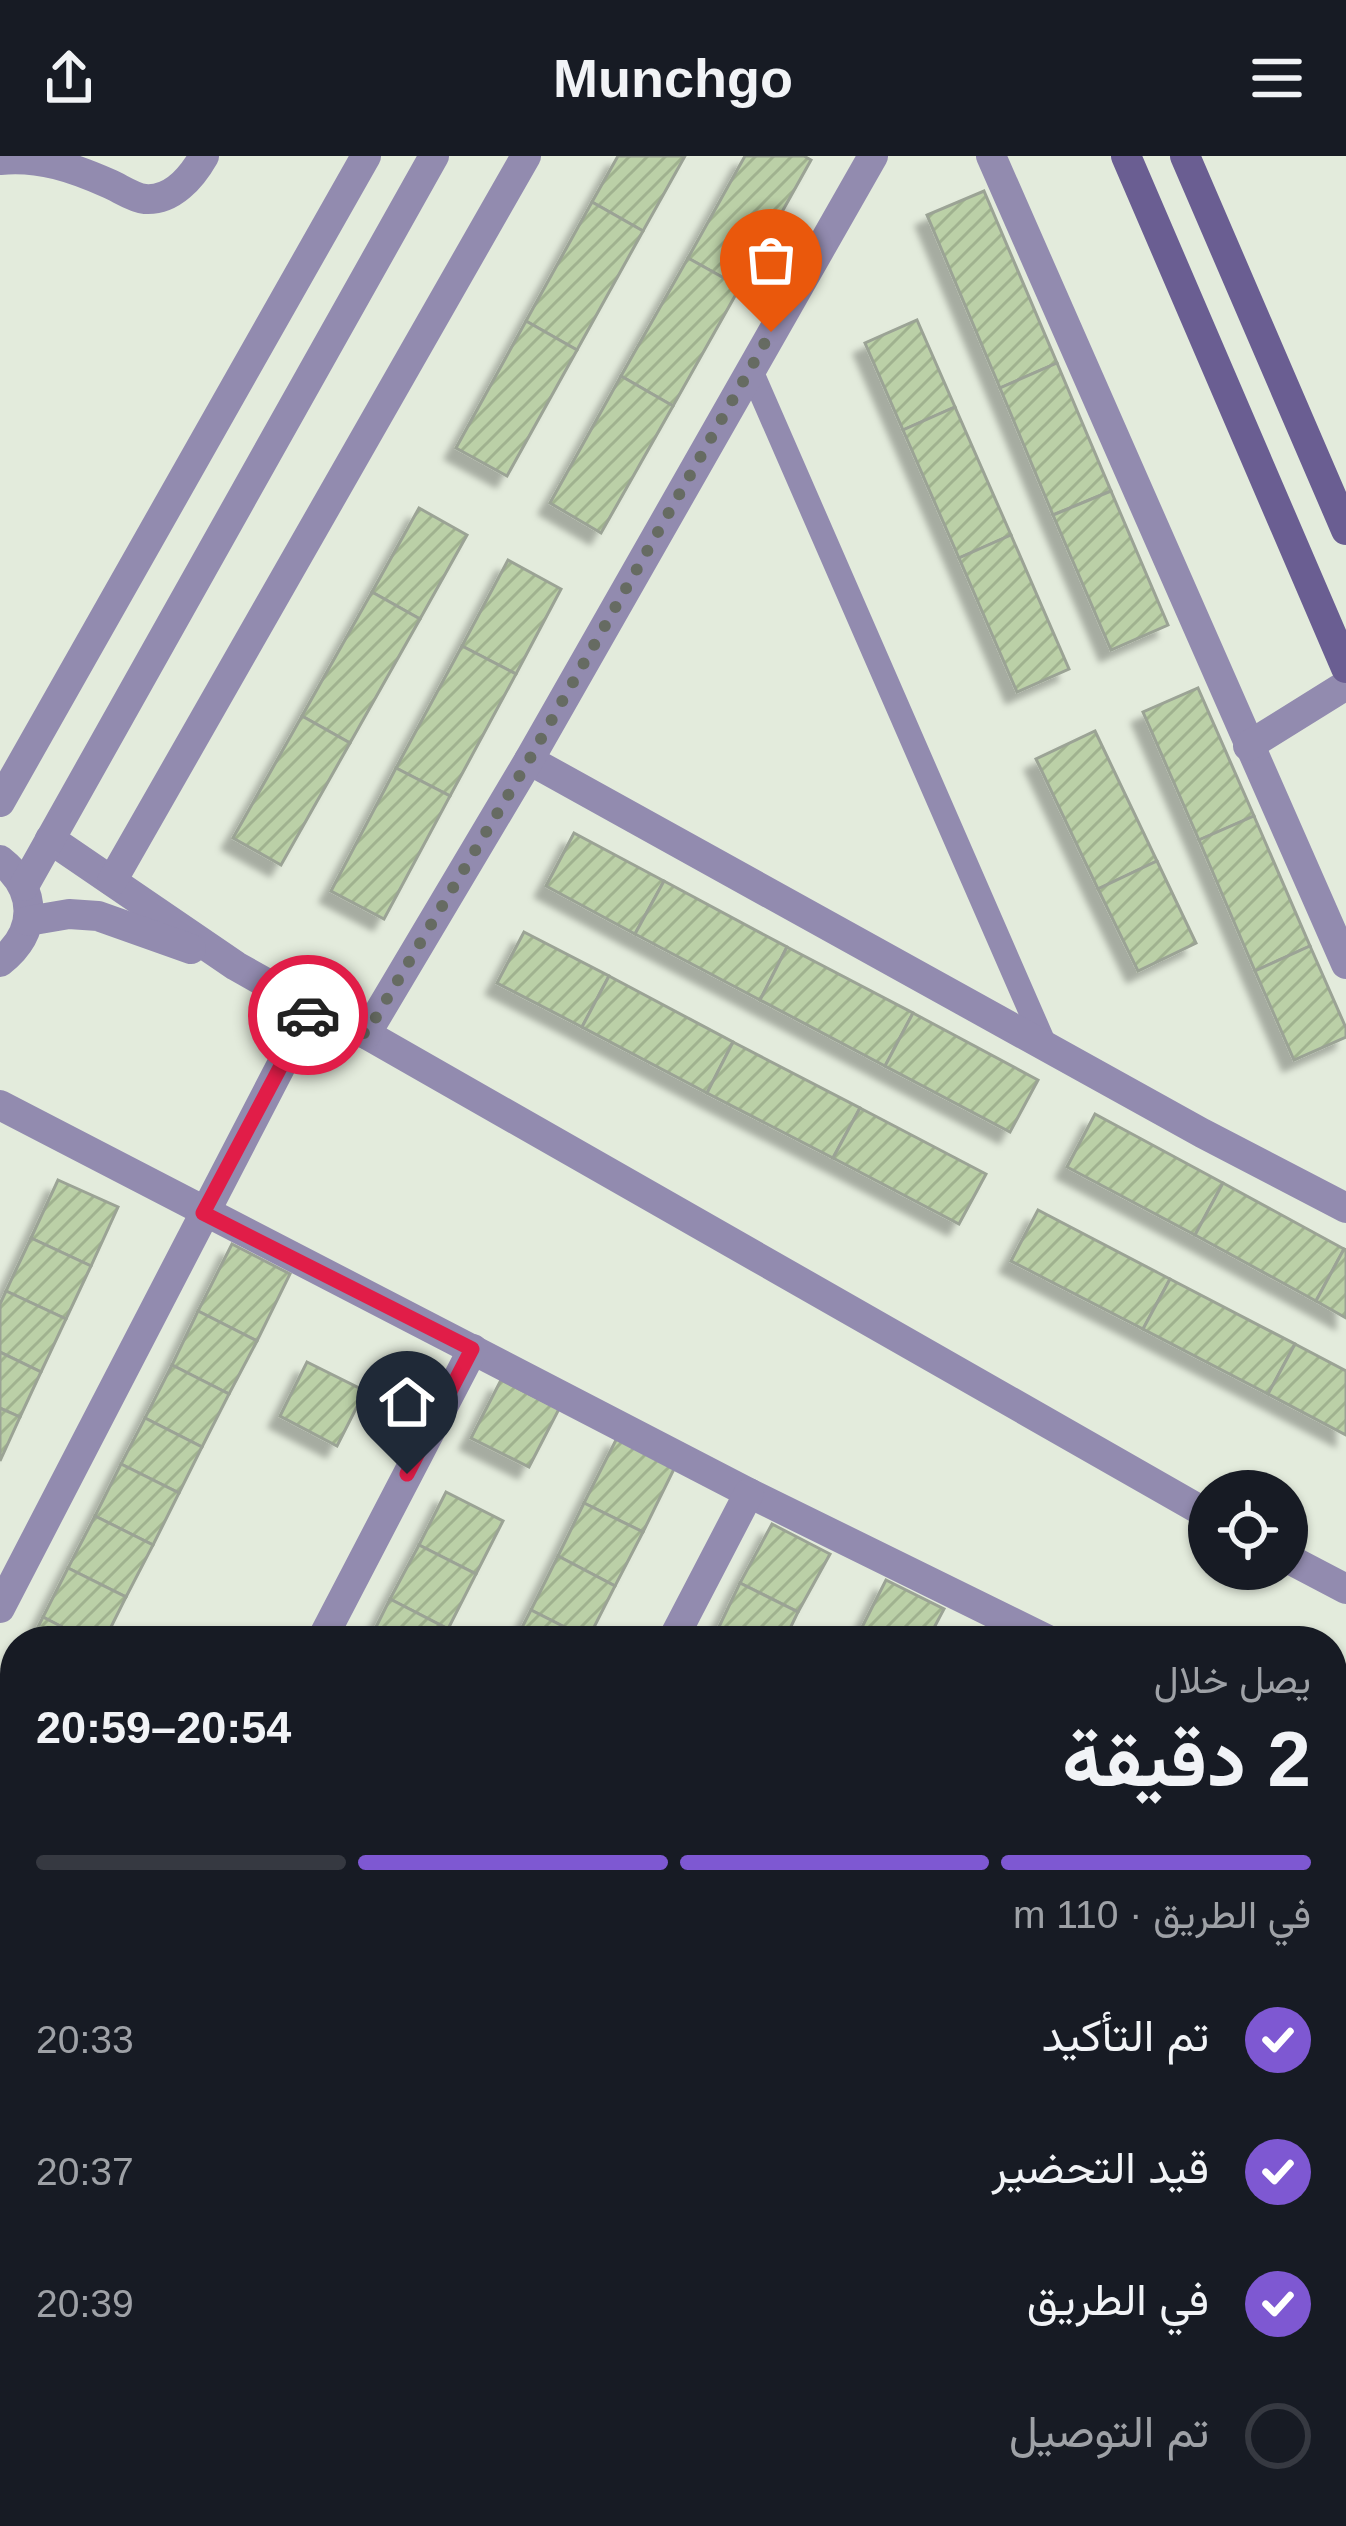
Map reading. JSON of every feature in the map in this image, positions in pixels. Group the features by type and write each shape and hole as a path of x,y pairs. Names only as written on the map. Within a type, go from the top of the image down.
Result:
{"main road":[{"path":"1126,156 1346,668"},
{"path":"1185,156 1346,530"}],"street":[{"path":"0,160 61,162 144,199 168,196 195,172 204,156"},
{"path":"0,802 366,156"},
{"path":"24,886 434,156"},
{"path":"112,881 526,156"},
{"path":"366,1034 529,760 873,156"},
{"path":"991,156 1346,964"},
{"path":"1248,746 1346,685"},
{"path":"529,760 1346,1208"},
{"path":"50,839 236,966 366,1034 1188,1503"},
{"path":"0,860 24,886 28,921 14,951 0,962"},
{"path":"28,921 69,914 98,916 236,966"},
{"path":"0,1608 311,1009"},
{"path":"0,1105 748,1493 992,1626"},
{"path":"329,1626 472,1349"},
{"path":"680,1626 748,1493"},
{"path":"1308,1569 1346,1589"}],"lane":[{"path":"751,368 1045,1045"}],"building":[{"path":"618,156 685,156 643,231 592,202"},
{"path":"745,156 811,160 740,287 688,258"},
{"path":"984,191 1057,363 1000,388 927,215"},
{"path":"592,202 643,231 577,350 526,321"},
{"path":"688,258 740,287 673,406 621,376"},
{"path":"917,320 955,407 903,430 865,343"},
{"path":"526,321 577,350 507,476 456,448"},
{"path":"1057,363 1111,491 1053,515 1000,388"},
{"path":"621,376 673,406 601,533 550,503"},
{"path":"955,407 1011,535 959,558 903,430"},
{"path":"1111,491 1168,625 1111,650 1053,515"},
{"path":"419,508 467,535 420,619 372,592"},
{"path":"1011,535 1069,669 1017,692 959,558"},
{"path":"508,560 561,589 516,674 462,646"},
{"path":"372,592 420,619 350,743 302,716"},
{"path":"462,646 516,674 450,796 396,768"},
{"path":"1198,688 1254,816 1199,840 1143,712"},
{"path":"302,716 350,743 281,865 233,838"},
{"path":"1095,731 1157,861 1098,889 1036,759"},
{"path":"396,768 450,796 384,919 331,891"},
{"path":"1254,816 1310,946 1255,971 1199,840"},
{"path":"574,833 664,881 635,934 546,886"},
{"path":"1157,861 1196,943 1138,971 1098,889"},
{"path":"664,881 787,947 760,1000 635,934"},
{"path":"524,932 609,976 582,1027 497,983"},
{"path":"1310,946 1346,1037 1294,1060 1255,971"},
{"path":"787,947 913,1013 885,1066 760,1000"},
{"path":"609,976 733,1042 707,1093 582,1027"},
{"path":"913,1013 1038,1080 1010,1132 885,1066"},
{"path":"733,1042 860,1108 833,1158 707,1093"},
{"path":"860,1108 986,1174 959,1224 833,1158"},
{"path":"1095,1114 1223,1183 1195,1235 1067,1167"},
{"path":"58,1180 118,1207 91,1266 31,1238"},
{"path":"1223,1183 1344,1249 1316,1301 1195,1235"},
{"path":"1038,1210 1170,1279 1143,1329 1011,1261"},
{"path":"31,1238 91,1266 66,1319 6,1291"},
{"path":"232,1244 290,1274 257,1341 198,1311"},
{"path":"1346,1250 1346,1318 1316,1301"},
{"path":"1170,1279 1295,1344 1268,1394 1143,1329"},
{"path":"6,1291 66,1319 41,1372 0,1352 0,1304"},
{"path":"198,1311 257,1341 229,1394 172,1365"},
{"path":"1295,1344 1346,1371 1346,1435 1268,1394"},
{"path":"0,1352 41,1372 20,1417 0,1408"},
{"path":"307,1362 365,1391 337,1446 280,1416"},
{"path":"172,1365 229,1394 202,1447 145,1418"},
{"path":"501,1380 559,1409 529,1467 471,1438"},
{"path":"0,1408 20,1417 0,1461"},
{"path":"145,1418 202,1447 179,1493 121,1464"},
{"path":"618,1436 676,1465 643,1532 584,1503"},
{"path":"121,1464 179,1493 153,1545 95,1516"},
{"path":"446,1492 503,1521 476,1574 419,1545"},
{"path":"584,1503 643,1532 615,1586 558,1556"},
{"path":"95,1516 153,1545 126,1597 68,1568"},
{"path":"772,1524 830,1554 798,1612 740,1583"},
{"path":"419,1545 476,1574 450,1626 390,1599"},
{"path":"558,1556 615,1586 595,1626 562,1626 531,1610"},
{"path":"68,1568 126,1597 112,1626 60,1626 43,1617"},
{"path":"886,1580 944,1609 935,1626 863,1626"},
{"path":"740,1583 798,1612 791,1626 719,1626"},
{"path":"390,1599 442,1626 376,1626"},
{"path":"531,1610 562,1626 523,1626"},
{"path":"43,1617 60,1626 38,1626"}],"way so far":[{"path":"308,1015 311,1009 366,1034 529,760 771,332"}],"route":[{"path":"308,1015 203,1213 472,1349 407,1474"}]}
